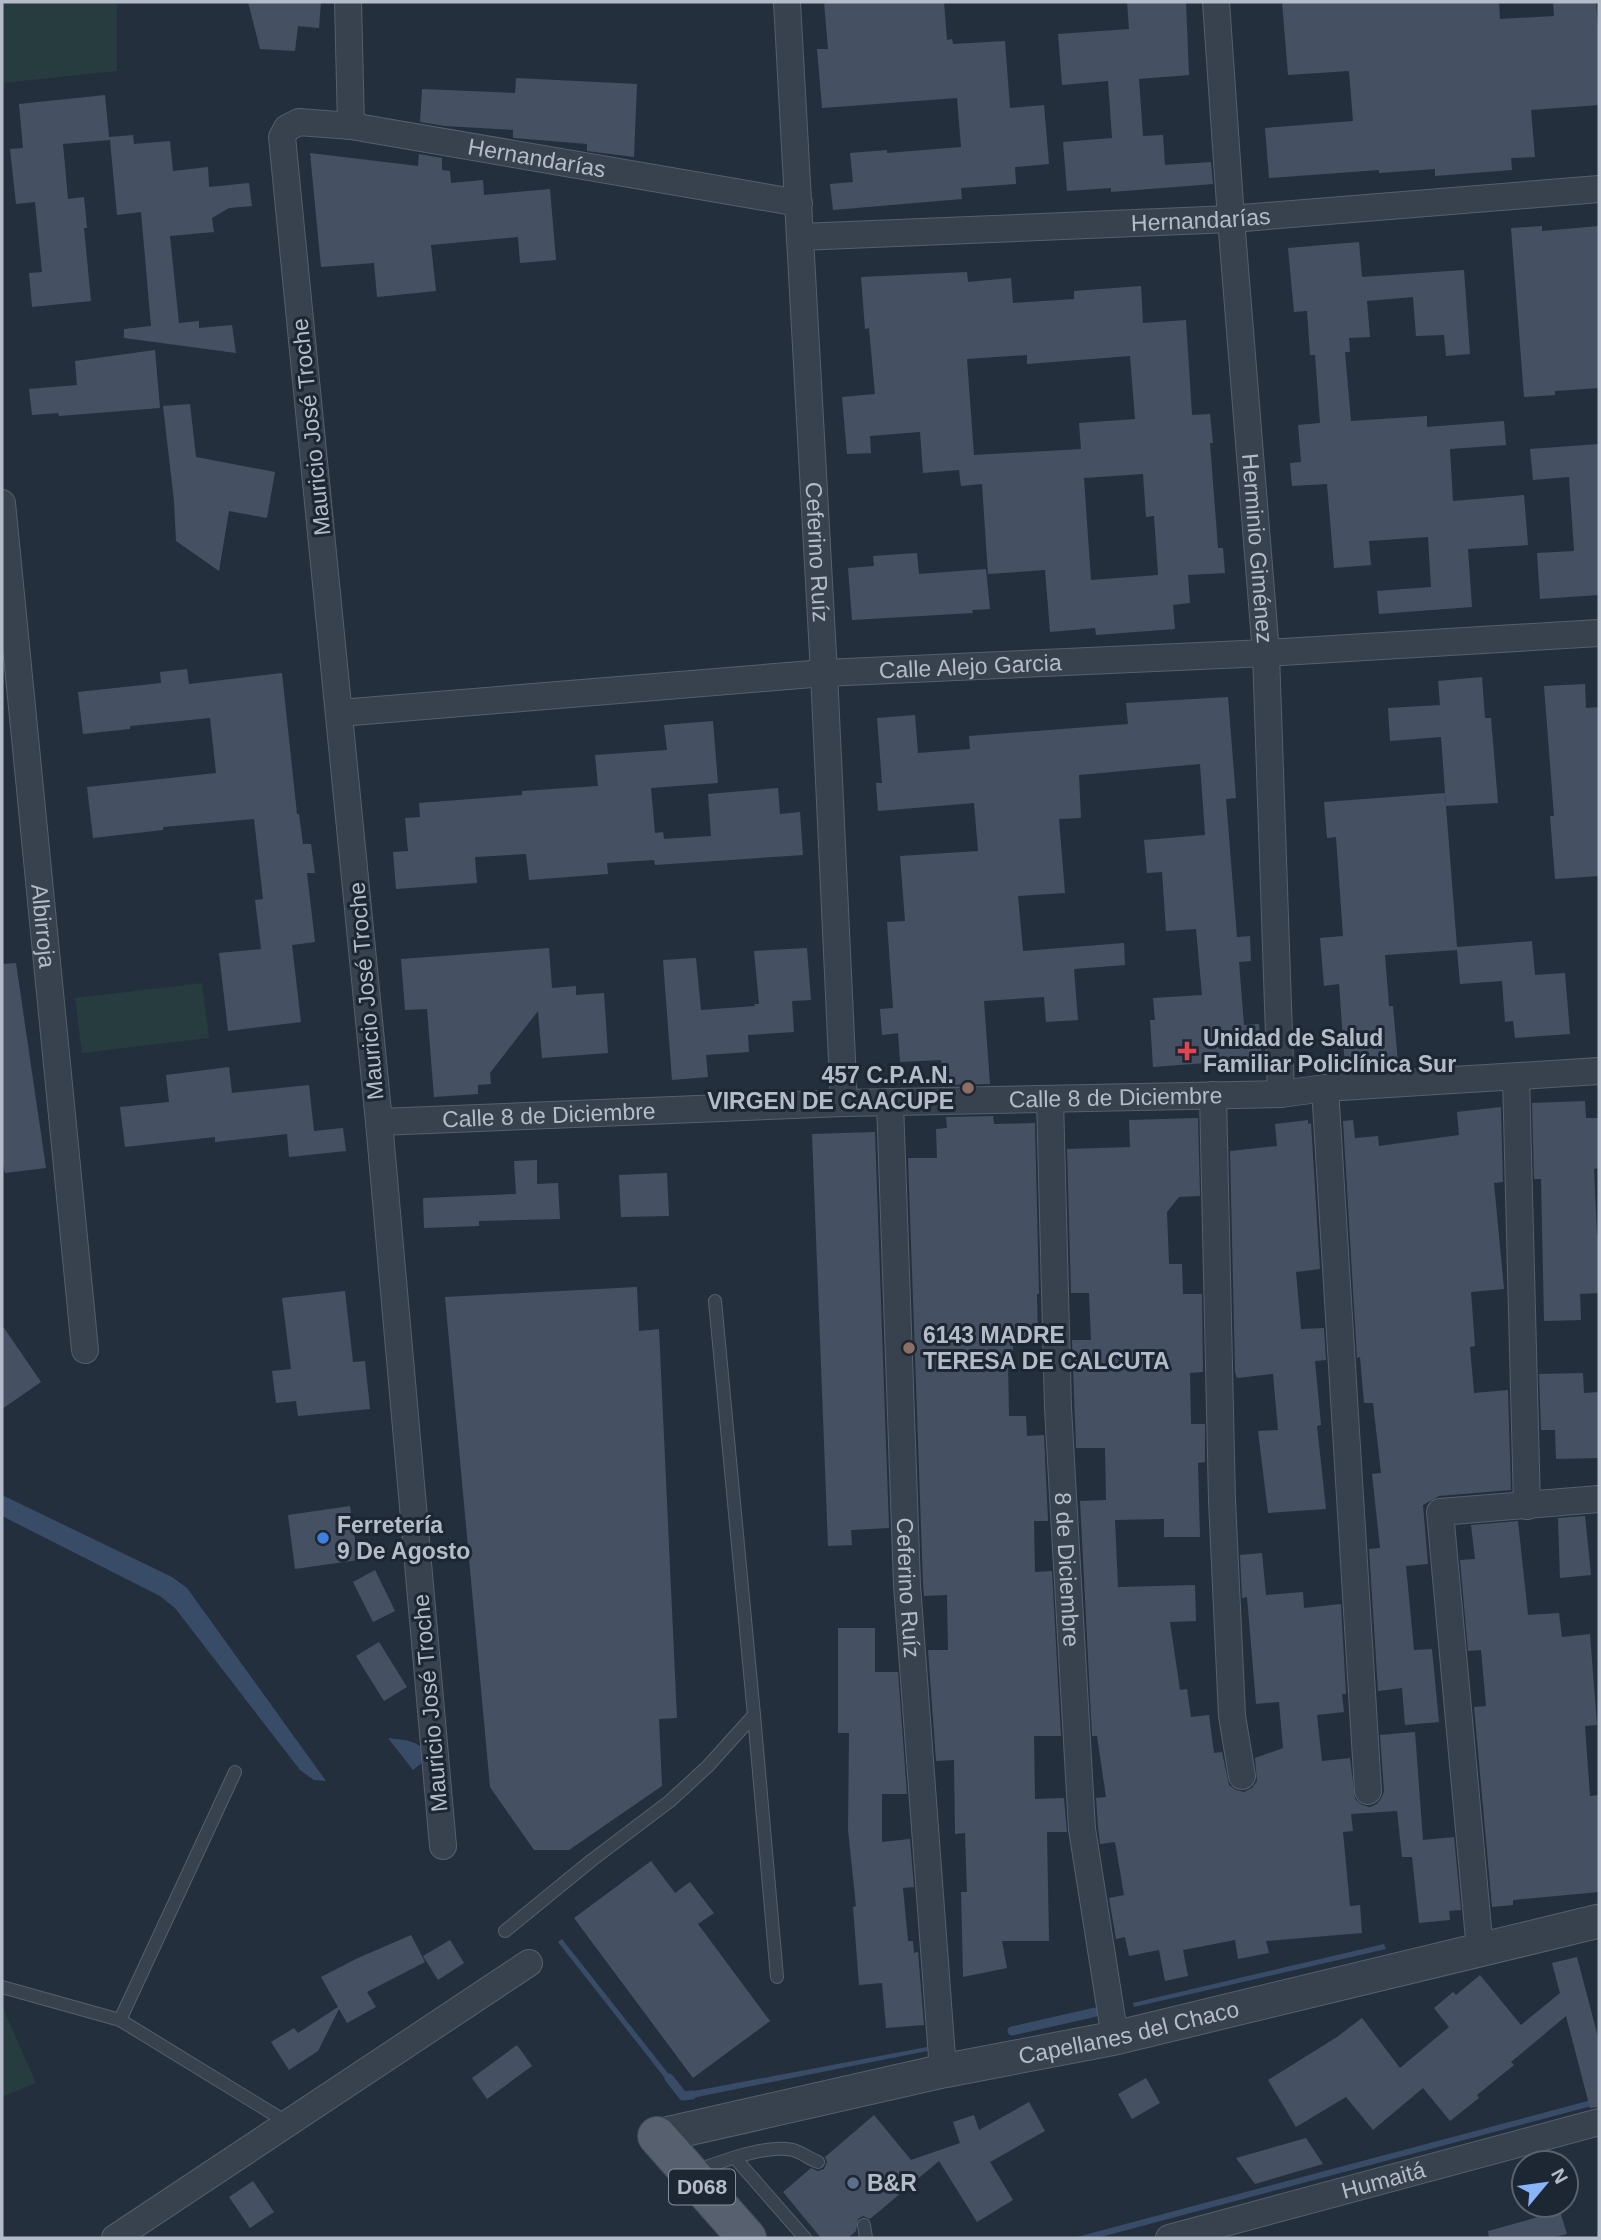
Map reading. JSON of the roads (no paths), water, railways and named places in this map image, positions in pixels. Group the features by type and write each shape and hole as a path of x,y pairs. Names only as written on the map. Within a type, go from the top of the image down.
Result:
{"main road":[{"name":"D068","path":"657,2136 747,2238"}],"street":[{"path":"348,2 351,126"},
{"name":"Ceferino Ruíz","path":"787,2 824,673 844,1103"},
{"name":"Herminio Giménez","path":"1216,2 1266,653 1281,1094"},
{"name":"Hernandarías","path":"282,137 287,128 299,122 351,126 799,203"},
{"name":"Mauricio José Troche","path":"282,137 379,1122 443,1846"},
{"name":"Hernandarías","path":"800,237 1231,219 1599,189"},
{"name":"Albirroja","path":"2,503 5,562 85,1350"},
{"name":"Calle Alejo Garcia","path":"340,713 824,673 1266,653 1599,633"},
{"name":"Calle 8 de Diciembre","path":"379,1122 844,1103 1281,1094 1325,1087 1599,1071"},
{"path":"1516,1077 1527,1506"},
{"path":"1325,1087 1368,1791"},
{"path":"1213,1095 1222,1514 1232,1716 1242,1776"},
{"name":"8 de Diciembre","path":"1050,1099 1058,1408 1082,1829 1115,2038"},
{"name":"Ceferino Ruíz","path":"890,1103 907,1585 943,2071"},
{"path":"1480,1950 1440,1512 1599,1499"},
{"name":"Capellanes del Chaco","path":"657,2136 943,2071 1115,2038 1599,1921"},
{"path":"128,2235 288,2123 529,1964"},
{"name":"Humaitá","path":"1169,2238 1599,2122"}],"lane":[{"path":"715,1301 777,1977"},
{"path":"505,1931 670,1801 708,1766 754,1715"},
{"path":"120,2020 235,1772"},
{"path":"2,1987 120,2020 288,2123"},
{"path":"690,2173 734,2158 770,2150 793,2150 818,2162"},
{"path":"734,2158 805,2238"},
{"path":"864,2225 866,2238"}],"water":[{"path":"2,1495 172,1577 187,1588 326,1781 314,1780 300,1770 175,1608 160,1596 2,1516"},
{"path":"388,1738 416,1744 429,1757 413,1770"},
{"path":"562,1939 678,2086 672,2087 558,1942"},
{"path":"1384,1944 1386,1949 1134,2007 1133,2003"},
{"path":"927,2047 927,2051 687,2099 678,2094"},
{"path":"1599,2098 1599,2104 1097,2238 1073,2238"}],"waterway":[{"path":"1012,2031 1096,2012"},
{"path":"669,2078 683,2096 692,2095"}],"place":[{"name":"Unidad de Salud Familiar Policlínica Sur","path":"1187,1051"},
{"name":"457 C.P.A.N. VIRGEN DE CAACUPE","path":"968,1088"},
{"name":"6143 MADRE TERESA DE CALCUTA","path":"909,1348"},
{"name":"Ferretería 9 De Agosto","path":"323,1538"},
{"name":"B&R","path":"853,2183"}]}
